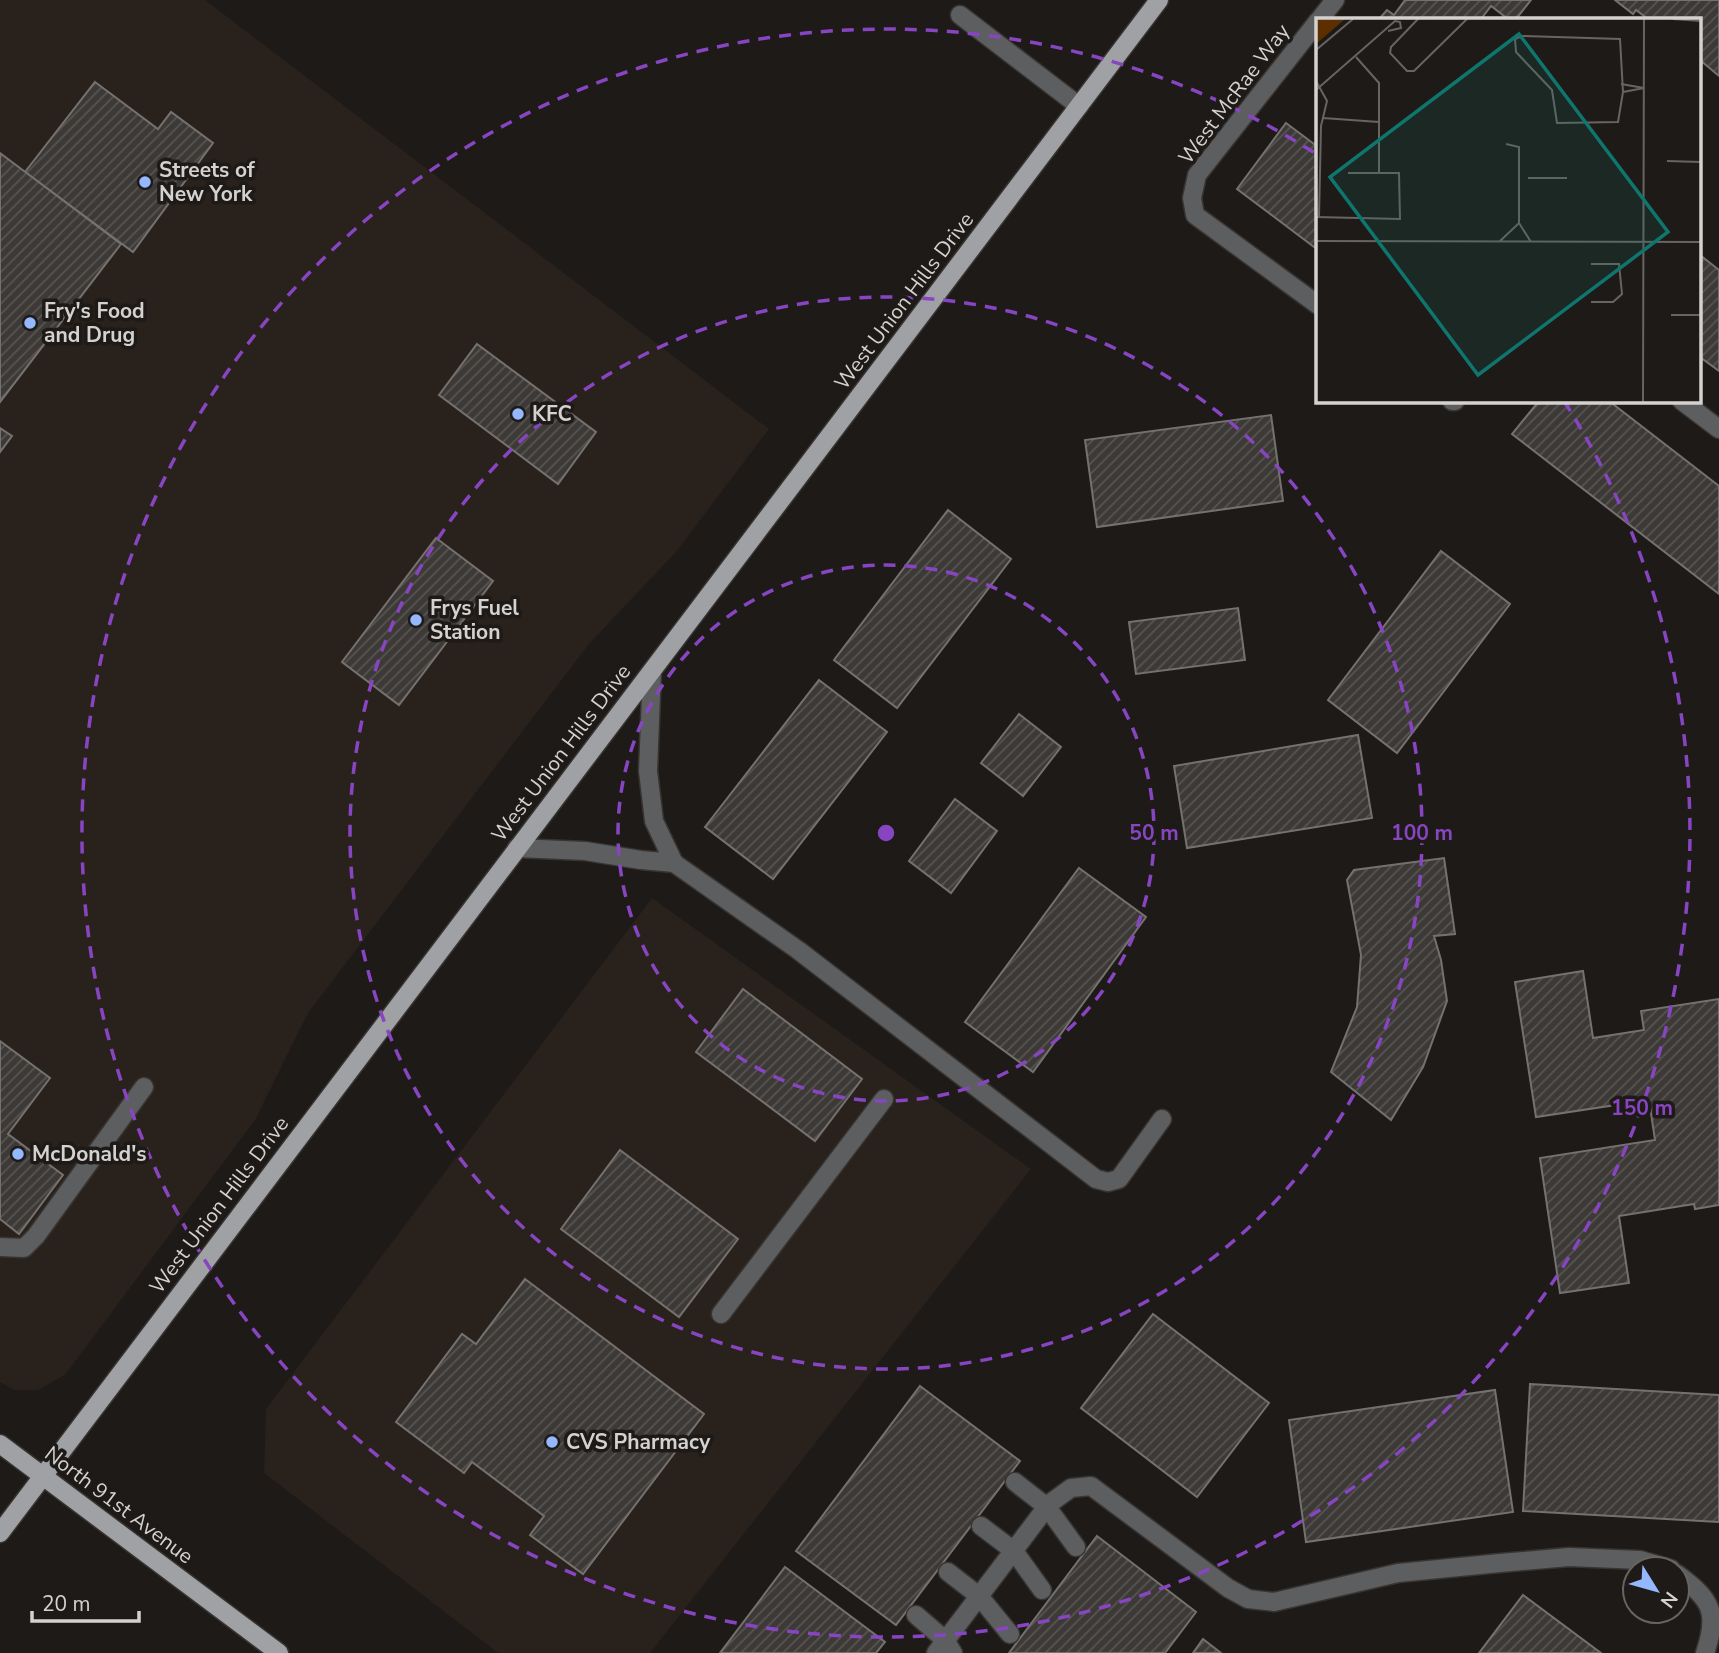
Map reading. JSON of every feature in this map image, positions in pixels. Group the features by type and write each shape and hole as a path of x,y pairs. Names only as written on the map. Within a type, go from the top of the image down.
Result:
{"main road":[{"name":"West Union Hills Drive","path":"0,1533 1159,0"},
{"name":"North 91st Avenue","path":"0,1444 279,1653"}],"street":[{"name":"West McRae Way","path":"1321,18 1335,0"},
{"path":"960,15 1079,106"},
{"name":"West McRae Way","path":"1316,24 1197,175 1192,198 1195,215 1316,304"},
{"path":"1683,402 1719,429"},
{"path":"652,671 649,783 654,821 674,863"},
{"path":"517,848 585,851 674,863 799,950 1096,1179 1108,1182 1119,1179 1162,1119"},
{"path":"0,1247 24,1248 36,1236 145,1087"},
{"path":"721,1314 884,1099"},
{"path":"1015,1482 1046,1507 1076,1547"},
{"path":"916,1615 945,1649 979,1596 1046,1507 1071,1488 1091,1486 1228,1588 1248,1599 1274,1602 1398,1573 1569,1557 1621,1559"},
{"path":"981,1526 1014,1550 1042,1590"},
{"path":"948,1572 979,1596 1010,1634"},
{"path":"1691,1584 1714,1612 1716,1633 1705,1653"}],"shaded area":[{"path":"0,0 205,0 769,429 676,552 589,644 308,1013 255,1120 65,1375 38,1390 14,1390 0,1382"},
{"path":"652,898 1031,1169 650,1653 498,1653 264,1473 266,1409"}],"building":[{"path":"1405,0 1531,0 1517,18 1507,18 1491,6 1482,18 1380,18 1387,10 1394,15"},
{"path":"1615,0 1719,0 1719,76 1702,62 1702,18 1647,18 1636,10 1633,14"},
{"path":"95,82 158,129 171,112 213,143 133,252 25,172"},
{"path":"1286,123 1316,146 1316,248 1237,189"},
{"name":"Fry's Food and Drug","path":"0,153 121,244 0,402"},
{"path":"1702,257 1719,270 1719,371 1702,358"},
{"name":"KFC","path":"477,344 596,432 558,484 439,395"},
{"path":"1538,402 1610,402 1719,486 1719,594 1512,434"},
{"path":"1271,415 1283,501 1097,527 1085,440"},
{"path":"0,428 12,436 0,452"},
{"path":"948,510 1011,559 897,708 834,660"},
{"path":"436,538 493,581 399,705 342,662"},
{"path":"1441,551 1510,604 1397,753 1328,700"},
{"path":"1238,608 1245,660 1136,674 1129,622"},
{"path":"819,680 887,732 773,879 705,827"},
{"path":"1019,714 1061,747 1023,796 981,763"},
{"path":"1358,735 1372,818 1187,848 1174,766"},
{"path":"955,799 997,831 951,893 909,861"},
{"path":"1444,858 1455,934 1434,936 1441,960 1447,1001 1423,1067 1391,1120 1331,1072 1357,1007 1361,955 1347,880 1354,870"},
{"path":"1079,868 1146,917 1033,1072 965,1022"},
{"path":"1583,971 1593,1038 1644,1030 1641,1011 1719,999 1719,1205 1695,1209 1694,1204 1619,1216 1629,1283 1560,1293 1540,1158 1655,1140 1649,1100 1536,1117 1515,982"},
{"path":"743,989 862,1079 815,1141 696,1052"},
{"name":"McDonald's","path":"0,1041 50,1078 8,1134 63,1175 19,1234 0,1219"},
{"path":"620,1150 738,1239 679,1317 561,1229"},
{"name":"CVS Pharmacy","path":"525,1279 704,1414 583,1574 530,1535 544,1516 472,1462 464,1473 396,1422 462,1334 476,1344"},
{"path":"1153,1314 1269,1403 1197,1497 1081,1408"},
{"path":"1530,1384 1719,1395 1719,1522 1523,1511"},
{"path":"920,1386 1020,1461 896,1625 796,1551"},
{"path":"1495,1390 1513,1512 1306,1542 1289,1420"},
{"path":"1097,1536 1196,1612 1165,1653 1009,1653"},
{"path":"785,1567 885,1642 876,1653 720,1653"},
{"path":"1523,1595 1601,1653 1479,1653"},
{"path":"1203,1639 1221,1653 1193,1653"}],"place":[{"name":"Streets of New York","path":"145,182"},
{"name":"Fry's Food and Drug","path":"30,323"},
{"name":"KFC","path":"518,414"},
{"name":"Frys Fuel Station","path":"416,620"},
{"name":"McDonald's","path":"18,1154"},
{"name":"CVS Pharmacy","path":"552,1442"}]}
